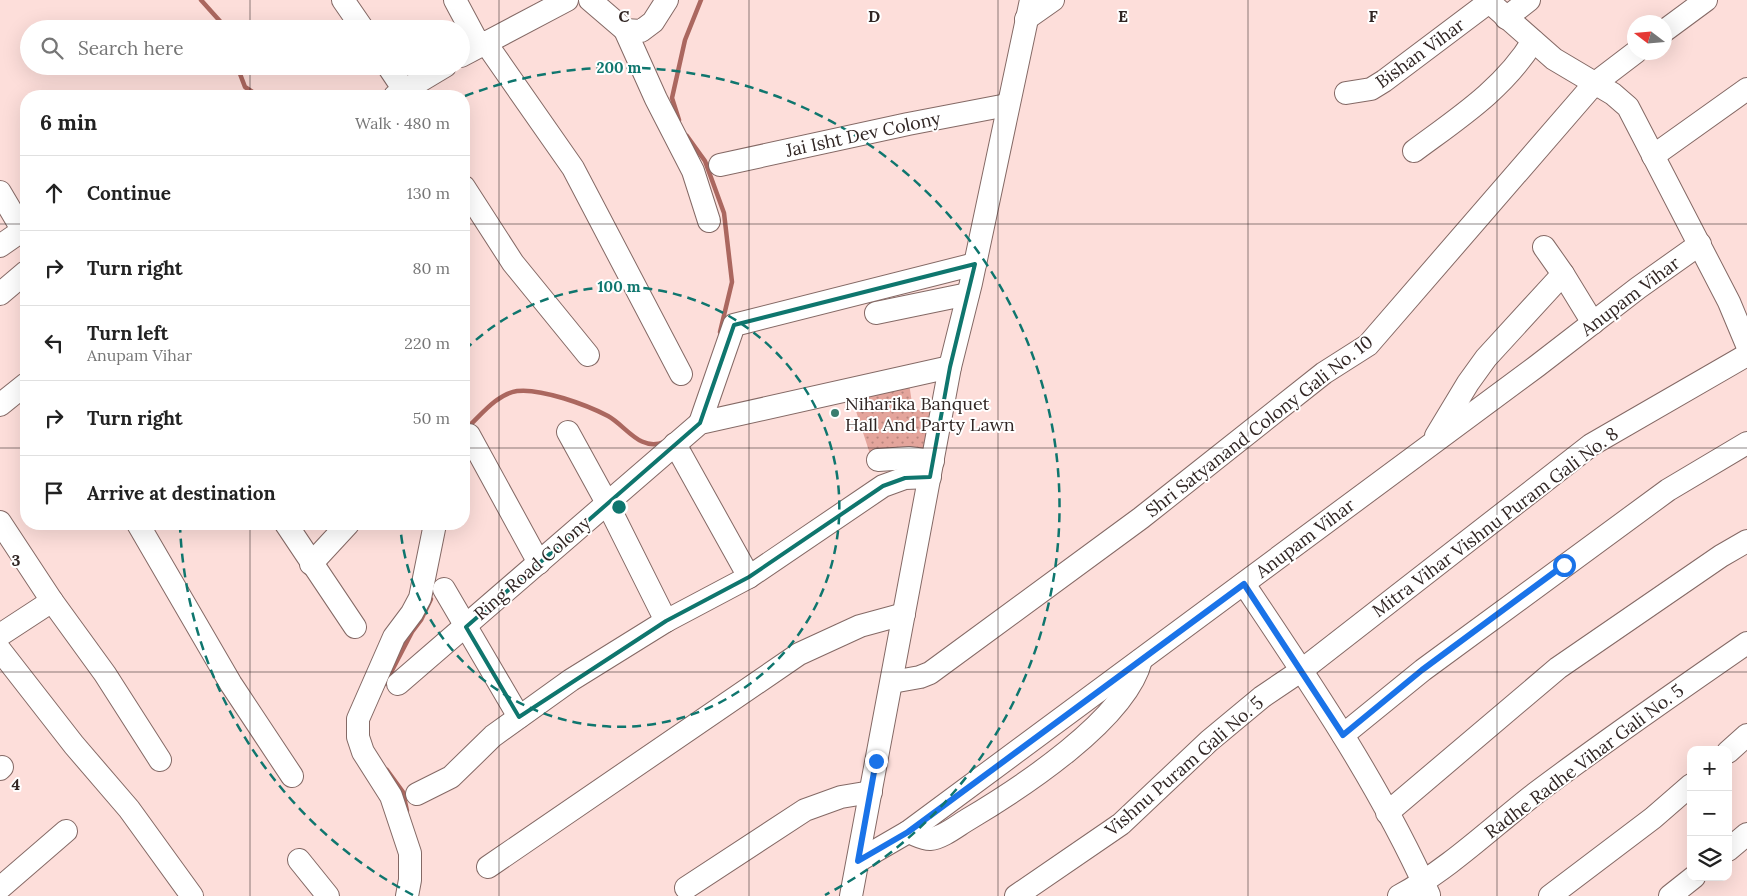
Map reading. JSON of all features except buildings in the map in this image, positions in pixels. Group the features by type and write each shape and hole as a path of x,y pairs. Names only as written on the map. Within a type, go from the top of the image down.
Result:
{"street":[{"path":"343,0 357,20"},
{"path":"454,0 463,20"},
{"path":"567,0 475,48 573,168 681,374"},
{"path":"590,0 625,30 656,100 693,171 709,221"},
{"path":"625,30 641,31 653,22 667,0"},
{"path":"831,896 852,892 950,366 975,264 1029,10 1053,0"},
{"path":"1506,18 1529,0"},
{"path":"1672,25 1706,0"},
{"path":"1488,1 1554,59 1613,94 1628,107 1700,244 1729,302 1747,345"},
{"name":"Bishan Vihar","path":"1346,93 1371,89 1384,81 1488,1"},
{"path":"1414,151 1482,101 1523,58 1533,42"},
{"name":"Shri Satyanand Colony Gali No. 10","path":"892,682 920,677 930,673 1141,518 1324,373 1368,345 1594,84 1627,59"},
{"path":"393,75 401,90"},
{"path":"409,90 432,75"},
{"path":"1653,156 1747,89"},
{"name":"Jai Isht Dev Colony","path":"720,165 908,124 1008,105"},
{"path":"0,192 20,225"},
{"path":"470,197 513,263 588,355"},
{"path":"0,246 20,236"},
{"name":"Anupam Vihar","path":"858,861 908,832 1700,244"},
{"path":"1544,247 1564,274 1593,323"},
{"path":"700,423 734,326 975,264"},
{"path":"1432,443 1464,389 1486,358 1564,274"},
{"path":"0,294 20,277"},
{"path":"876,313 968,294"},
{"name":"Mitra Vihar Vishnu Puram Gali No. 8","path":"1302,670 1591,446 1747,355"},
{"name":"Ring Road Colony","path":"398,684 700,423 950,366"},
{"path":"0,405 20,389"},
{"path":"568,432 607,503 666,621"},
{"path":"470,437 539,563"},
{"path":"1343,735 1422,670 1668,490 1747,443"},
{"path":"675,444 749,577"},
{"path":"878,460 909,458 931,469"},
{"path":"418,794 451,777 493,736 572,680 666,621 749,577 883,486 931,469"},
{"path":"0,522 52,601 105,674 160,760"},
{"path":"141,530 231,684 292,776"},
{"path":"290,530 355,627"},
{"path":"311,564 342,530"},
{"path":"407,896 410,853 391,796 371,768 363,752 358,737 358,719 394,637 412,613 420,598 434,530"},
{"path":"1387,813 1558,668 1721,556 1747,541"},
{"path":"1244,584 1343,735 1387,813 1426,889"},
{"path":"444,589 519,717"},
{"path":"0,635 52,601"},
{"path":"488,867 798,654 860,626 904,614"},
{"name":"Radhe Radhe Vihar Gali No. 5","path":"1399,896 1426,889 1536,794 1638,719 1747,643"},
{"path":"0,650 74,745 129,808 192,896"},
{"path":"908,832 923,838 936,838 982,811 1063,754 1097,725 1133,684 1142,660"},
{"name":"Vishnu Puram Gali No. 5","path":"1016,896 1121,824 1217,735 1262,697 1302,670"},
{"path":"1732,748 1747,735"},
{"path":"1550,896 1653,818 1687,788"},
{"path":"686,888 805,810 842,797 871,792"},
{"path":"0,888 66,831"},
{"path":"1732,847 1747,834"},
{"path":"299,860 328,896"},
{"path":"1670,896 1689,881"}],"highlighted area":[{"path":"975,264 950,367 930,477 905,478 883,486 749,577 666,621 519,717 466,627 700,423 734,325"}],"shaded area":[{"path":"909,383 913,410 932,409 924,455 870,454 854,405 862,403 859,393"}],"waterway":[{"path":"201,0 219,20"},
{"path":"679,120 672,98 685,40 701,0"},
{"path":"240,75 245,87 250,90"},
{"path":"687,136 705,161 724,213 732,282 720,332"},
{"path":"470,425 503,396 517,391 527,391 564,398 599,412 615,420 640,441 648,444 664,442"},
{"path":"385,684 431,599"},
{"path":"387,770 403,792 407,811"}],"place":[{"name":"Niharika Banquet Hall And Party Lawn","path":"835,413"}],"route":[{"path":"876,761 858,861 908,832 1244,584 1343,735 1422,670 1564,565"}]}
